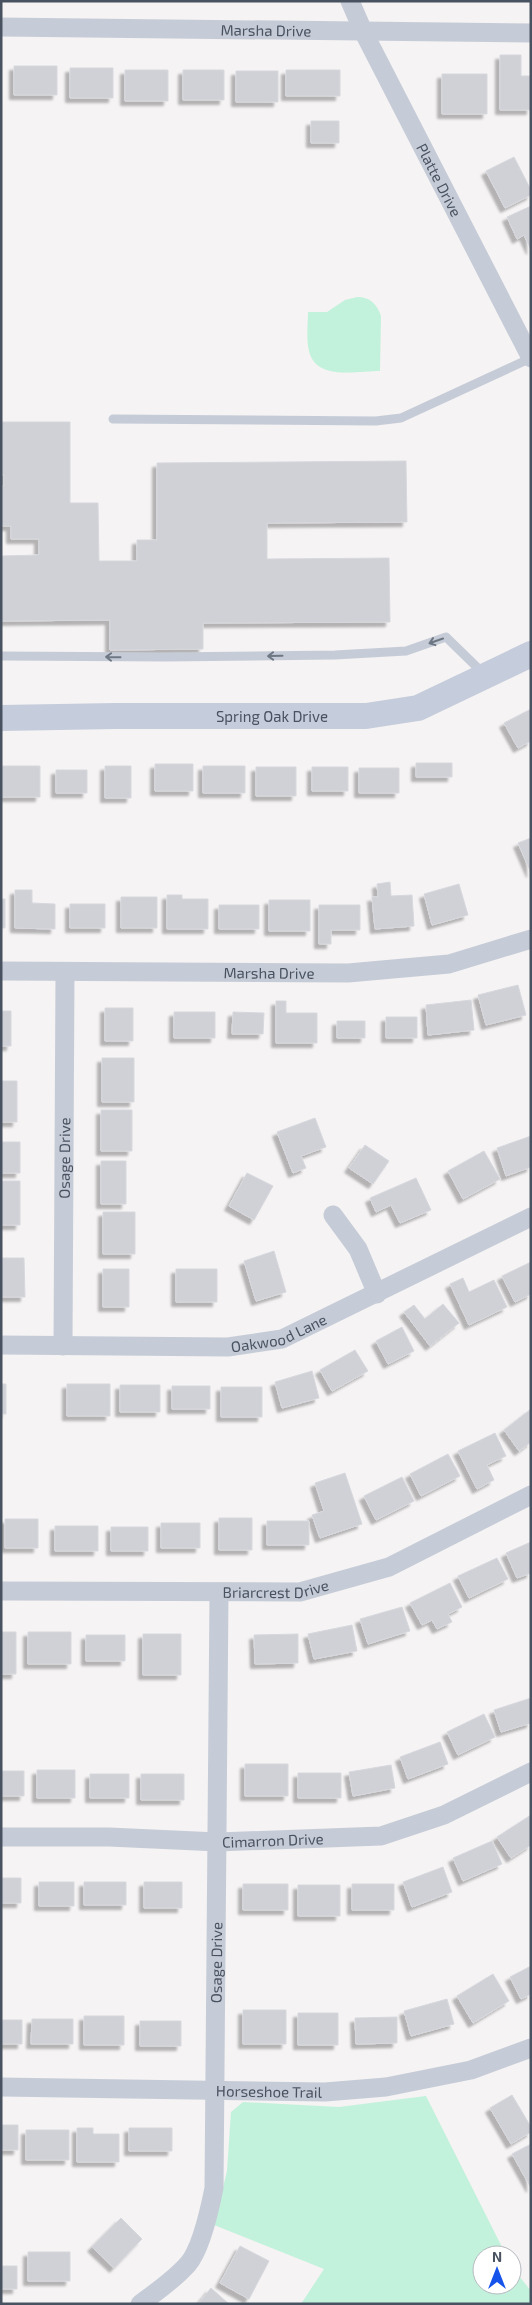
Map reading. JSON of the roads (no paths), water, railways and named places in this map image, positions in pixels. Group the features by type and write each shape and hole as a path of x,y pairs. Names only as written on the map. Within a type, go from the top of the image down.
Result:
{"street":[{"name":"Platte Drive","path":"350,1 363,31 531,358"},
{"name":"Marsha Drive","path":"1,27 531,33"},
{"name":"Spring Oak Drive","path":"1,718 366,716 418,708 531,654"},
{"name":"Marsha Drive","path":"1,971 348,973 449,964 531,939"},
{"name":"Osage Drive","path":"63,1346 66,972"},
{"path":"333,1215 358,1249 377,1294"},
{"name":"Oakwood Lane","path":"1,1345 228,1347 282,1339 531,1217"},
{"name":"Briarcrest Drive","path":"1,1591 300,1592 389,1567 531,1495"},
{"name":"Osage Drive","path":"140,2304 189,2263 209,2217 214,2188 219,1593"},
{"name":"Cimarron Drive","path":"1,1837 109,1837 218,1842 381,1836 444,1815 531,1772"},
{"name":"Horseshoe Trail","path":"1,2086 325,2092 386,2087 470,2070 531,2048"}],"lane":[{"path":"113,419 376,421 401,418 531,358"},
{"path":"1,656 335,655 406,651 446,637 486,675"}]}
